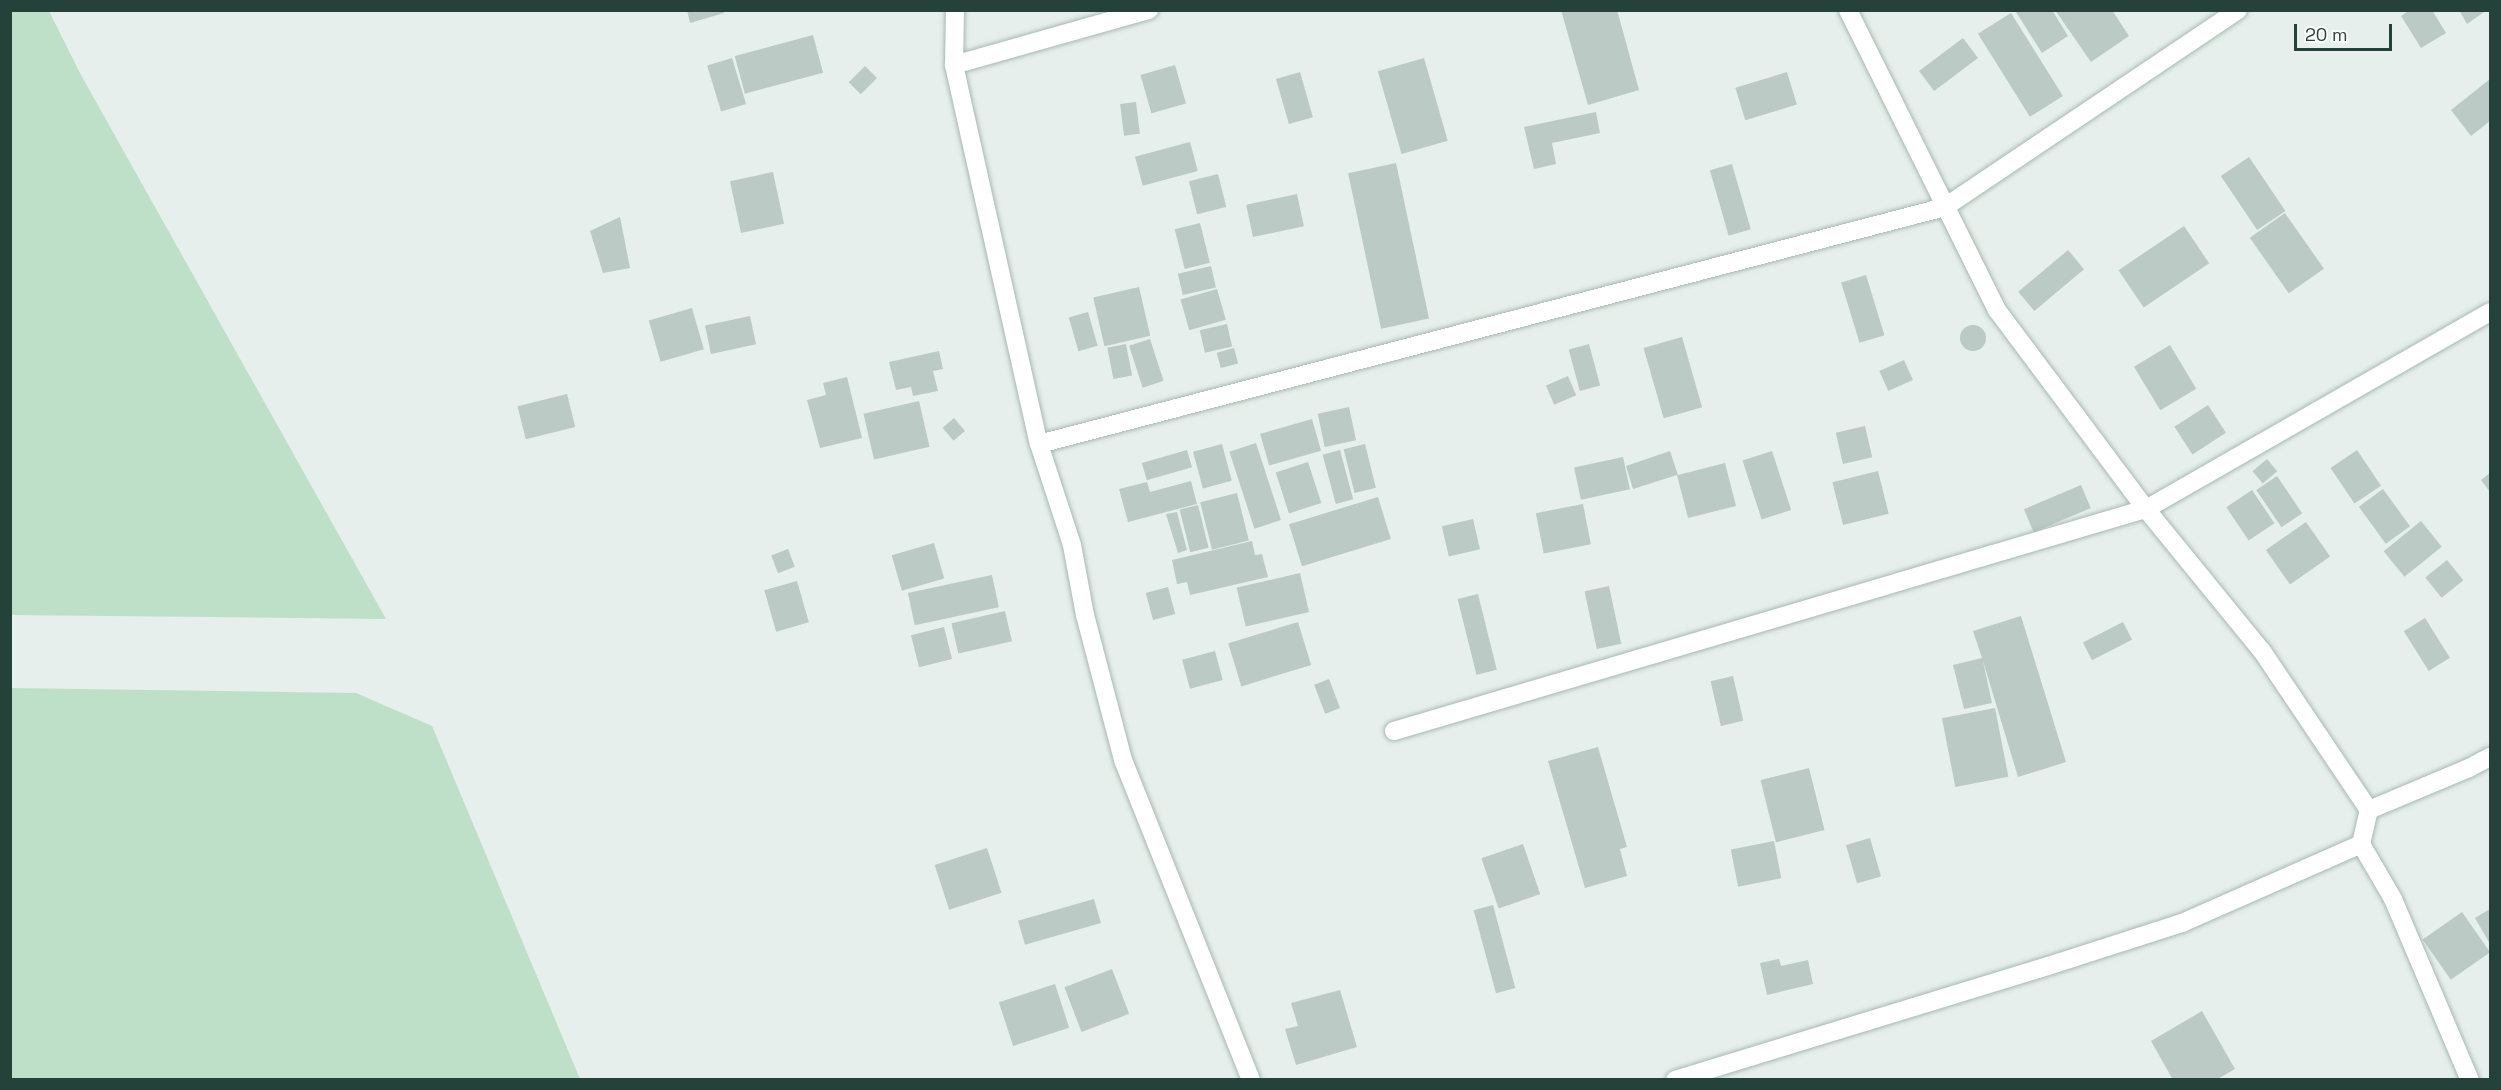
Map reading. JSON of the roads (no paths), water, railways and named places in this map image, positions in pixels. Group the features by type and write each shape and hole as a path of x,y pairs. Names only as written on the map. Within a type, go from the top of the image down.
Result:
{"street":[{"path":"955,10 954,65 1039,444 1072,545 1085,615 1123,760 1251,1080"},
{"path":"954,65 1149,10"},
{"path":"1848,10 1997,310 2146,509 2262,651 2369,810 2361,844 2393,899 2470,1080"},
{"path":"1039,444 1945,207 2238,10"},
{"path":"1394,732 2146,509 2490,312"},
{"path":"2369,810 2469,768 2490,756"},
{"path":"1675,1080 2049,966 2182,922 2361,844"}]}
